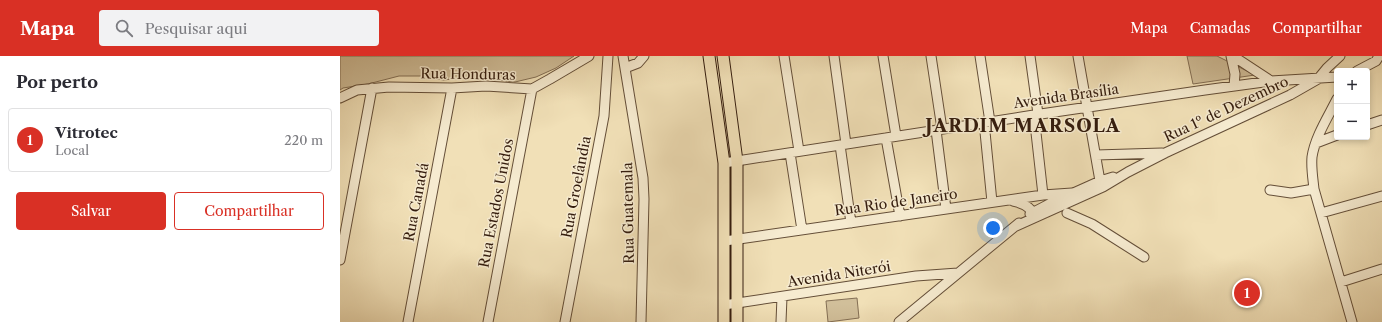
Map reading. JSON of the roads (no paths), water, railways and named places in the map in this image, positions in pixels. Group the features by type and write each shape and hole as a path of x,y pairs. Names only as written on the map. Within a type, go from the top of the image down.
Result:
{"main road":[{"path":"709,56 724,163 724,322"},
{"path":"724,56 738,161 737,322"}],"street":[{"name":"Rua Honduras","path":"340,98 357,90 389,86 452,88 486,86 532,89 589,56"},
{"name":"Rua Groelândia","path":"565,322 604,116 608,56"},
{"name":"Rua Guatemala","path":"623,56 643,178 644,207 641,322"},
{"path":"625,68 638,63 644,56"},
{"path":"784,56 802,230"},
{"path":"834,56 851,223"},
{"path":"883,56 896,136"},
{"path":"931,56 946,209"},
{"path":"980,56 987,122 992,202"},
{"path":"1030,56 1036,114 1039,195 1030,203 1033,212"},
{"path":"1081,196 1100,181 1078,57 1088,56"},
{"path":"1232,56 1271,81"},
{"path":"1232,56 1235,74 1234,86"},
{"path":"1318,79 1340,56"},
{"path":"1362,68 1379,59"},
{"name":"Rua 1º de Dezembro","path":"1033,212 1103,187 1128,172 1279,100 1318,79 1334,77"},
{"name":"Avenida Brasília","path":"724,163 1036,114 1088,108 1271,81 1318,79"},
{"path":"340,260 344,218 372,88"},
{"name":"Rua Canadá","path":"408,322 452,88"},
{"name":"Rua Estados Unidos","path":"488,322 532,89"},
{"path":"1335,104 1316,143 1312,157 1312,171 1314,189 1352,322"},
{"path":"1370,124 1382,120"},
{"path":"1316,143 1334,137"},
{"path":"886,138 900,216"},
{"path":"1096,155 1166,153"},
{"name":"Rua 1º de Dezembro","path":"899,322 1014,226 1033,212 1100,181 1128,172"},
{"path":"1270,190 1291,194 1314,189"},
{"name":"Rua Rio de Janeiro","path":"725,241 1039,195 1072,194"},
{"path":"1321,213 1382,196"},
{"path":"1010,200 1019,202 1033,212"},
{"path":"1067,213 1092,224 1144,256"},
{"path":"1341,282 1382,269"},
{"name":"Avenida Niterói","path":"724,305 916,276 958,273"},
{"path":"781,322 782,297"}],"place":[{"name":"Vitrotec","path":"1247,293"}],"district":[{"name":"JARDIM MARSOLA","path":"1023,126"}]}
